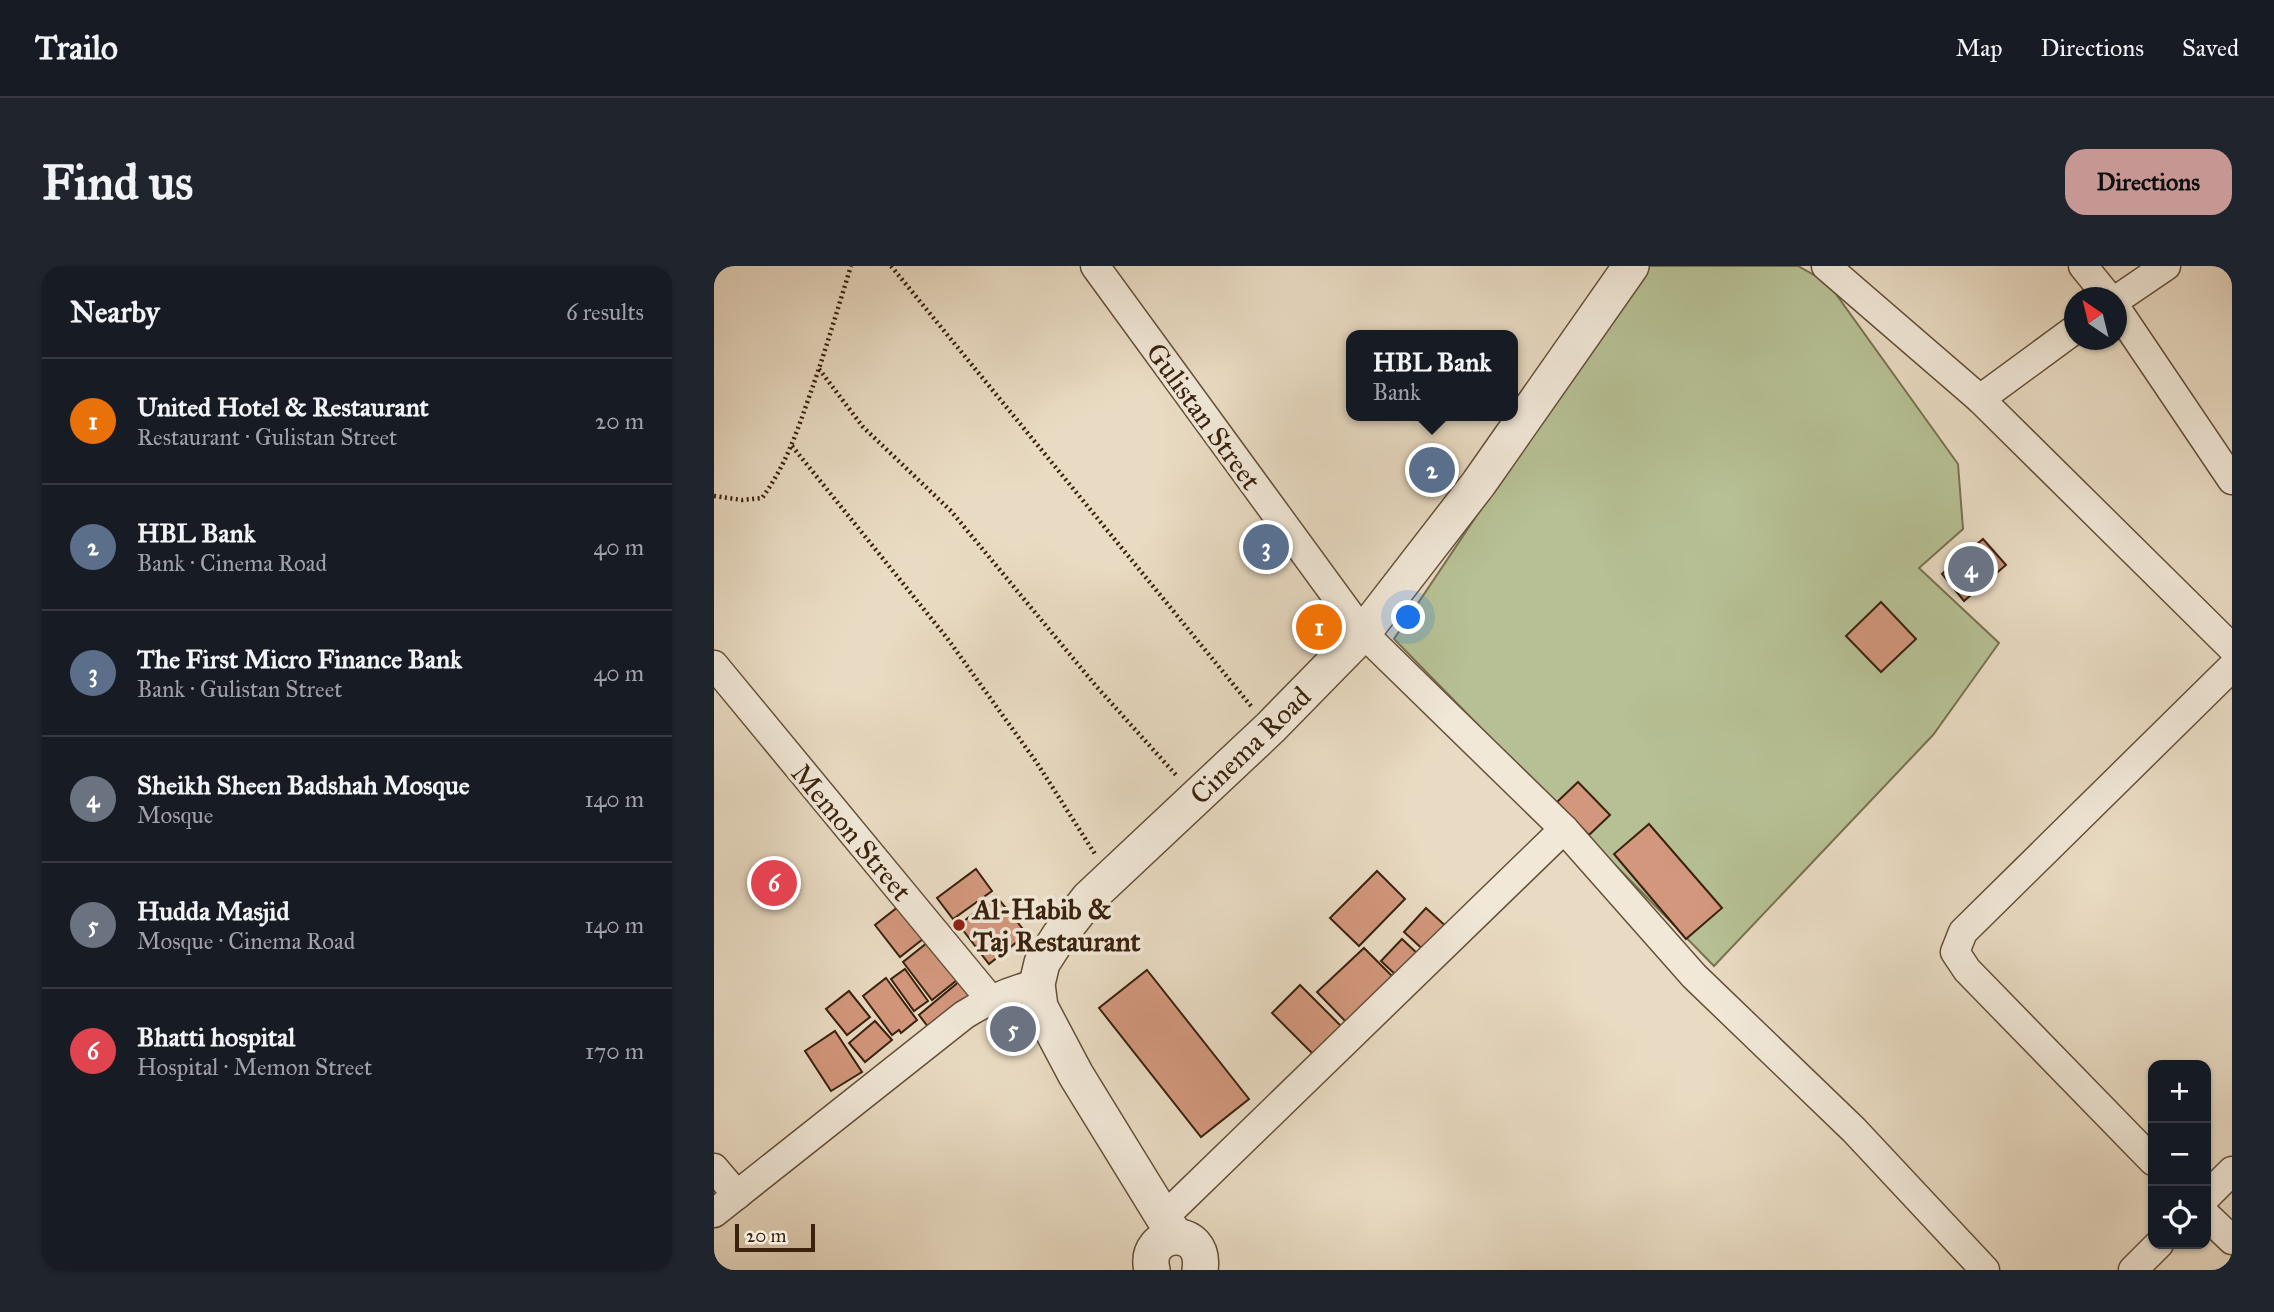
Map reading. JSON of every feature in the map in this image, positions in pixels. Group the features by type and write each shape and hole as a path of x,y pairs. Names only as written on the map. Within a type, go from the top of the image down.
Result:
{"street":[{"name":"Gulistan Street","path":"1094,266 1363,633 1564,829 1694,976 1854,1130 1985,1270"},
{"name":"Cinema Road","path":"1037,984 1042,963 1089,898 1270,729 1363,633 1479,483 1631,266"},
{"path":"1825,266 1980,399 2232,648"},
{"path":"2083,266 2100,287"},
{"path":"2127,293 2166,266"},
{"path":"2127,324 2232,480"},
{"path":"1980,399 2064,337"},
{"name":"Memon Street","path":"714,665 990,999"},
{"path":"2148,1156 1967,970 1955,952 1963,932 2232,667"},
{"path":"1152,1270 1152,1254 1157,1245 1165,1239 1169,1227 1564,829"},
{"path":"714,1213 964,1015 990,999 1037,984 1040,1007 1076,1075 1169,1227 1193,1243 1209,1267"},
{"path":"714,1168 737,1195"},
{"path":"2211,1192 2232,1171"},
{"path":"2211,1220 2232,1240"},
{"path":"2133,1270 2154,1249"}],"path":[{"path":"714,496 742,500 762,498 775,480 792,446 851,266"},
{"path":"891,266 1270,729"},
{"path":"819,369 863,428 951,511 1096,686 1196,798"},
{"path":"792,446 947,638 1037,763 1111,878"}],"green space":[{"path":"1644,266 1798,266 1828,283 1958,464 1963,529 1919,568 1999,643 1933,735 1714,966 1394,639"}],"building":[{"path":"1983,539 2006,565 1964,601 1942,574"},
{"path":"1881,602 1916,639 1881,672 1846,636"},
{"path":"1578,782 1610,815 1589,835 1557,802"},
{"path":"1649,824 1722,908 1686,939 1614,854"},
{"path":"976,869 992,891 953,919 937,898"},
{"path":"1377,871 1405,899 1359,946 1330,918"},
{"path":"996,896 1027,934 989,964 959,925"},
{"path":"903,903 928,935 900,957 875,925"},
{"path":"1426,908 1450,930 1428,954 1404,932"},
{"path":"932,939 962,976 932,1000 903,962"},
{"path":"1402,939 1419,955 1398,977 1381,961"},
{"path":"1364,948 1396,980 1349,1025 1317,992"},
{"path":"905,969 928,1001 914,1011 891,979"},
{"path":"1147,970 1249,1099 1201,1137 1099,1008"},
{"path":"886,978 917,1020 901,1033 899,1030 892,1035 863,996"},
{"path":"961,980 975,997 932,1032 919,1015"},
{"path":"1300,985 1349,1034 1321,1062 1272,1013"},
{"path":"849,991 870,1017 847,1035 826,1009"},
{"path":"875,1021 892,1040 865,1062 849,1043"},
{"path":"835,1031 862,1072 831,1091 805,1051"}],"place":[{"name":"HBL Bank","path":"1432,470"},
{"name":"The First Micro Finance Bank","path":"1266,547"},
{"name":"Sheikh Sheen Badshah Mosque","path":"1971,569"},
{"name":"United Hotel & Restaurant","path":"1319,627"},
{"name":"Bhatti hospital","path":"774,883"},
{"name":"Al-Habib & Taj Restaurant","path":"959,925"},
{"name":"Hudda Masjid","path":"1013,1029"}]}
